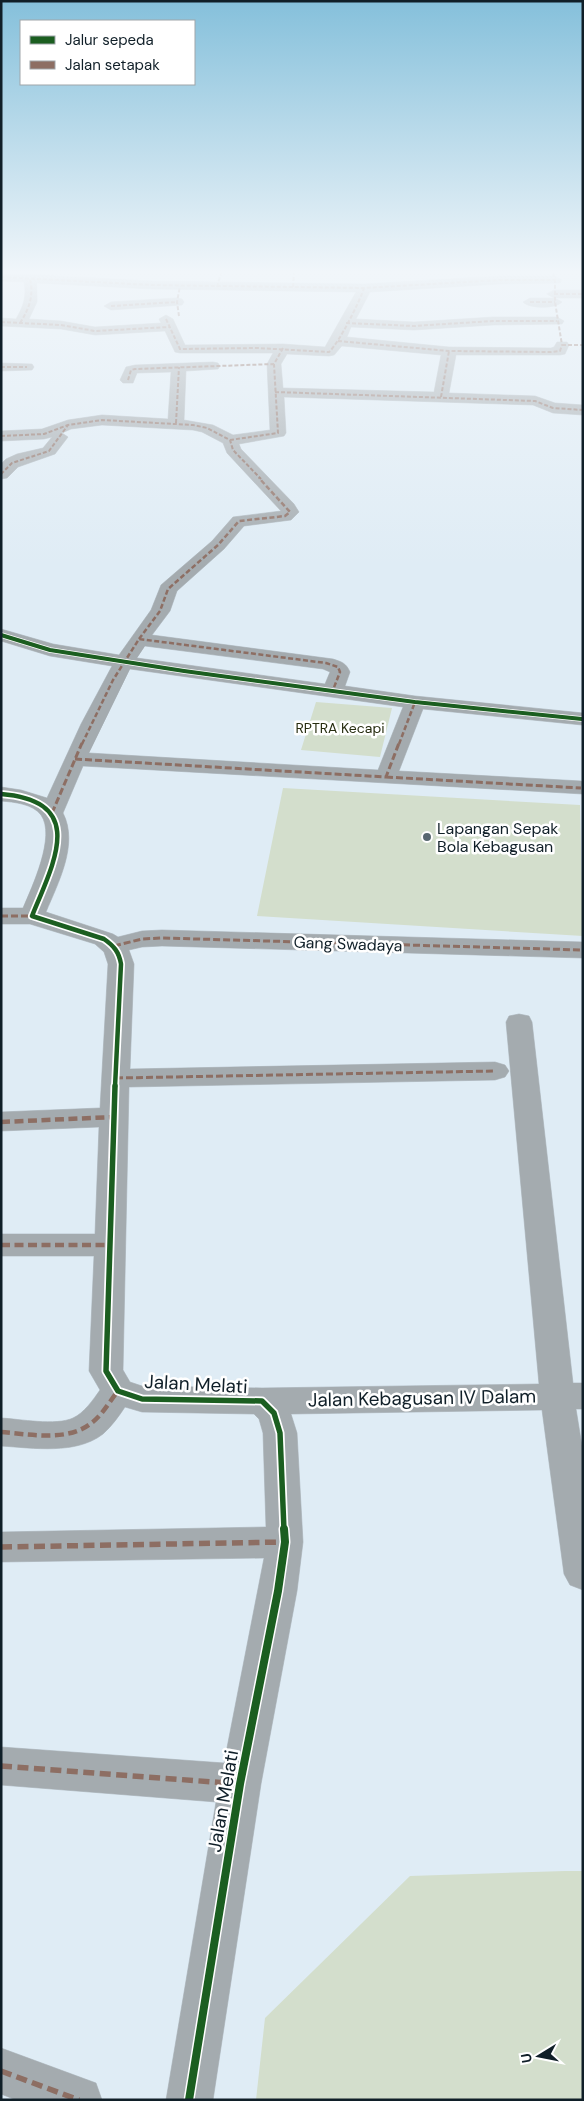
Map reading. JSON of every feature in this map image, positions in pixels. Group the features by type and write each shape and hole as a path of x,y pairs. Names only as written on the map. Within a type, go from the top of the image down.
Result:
{"street":[{"path":"128,380 131,371"},
{"path":"176,423 179,371"},
{"path":"1,436 44,434 68,425 102,420 176,423 207,428 230,440 277,434 274,371"},
{"path":"442,397 446,371"},
{"path":"275,392 532,401 553,408 583,410"},
{"path":"1,474 12,463 49,451 68,425"},
{"path":"52,812 75,759 123,662 160,610 168,589 218,545 239,520 285,516 290,512 233,450 230,440"},
{"path":"1,635 50,650 123,662 415,702 582,719"},
{"path":"139,639 326,663 338,667 340,672 333,690"},
{"path":"386,777 415,702"},
{"path":"75,759 581,788"},
{"path":"1,794 33,800 52,812 58,829 54,861 17,916 91,934 114,946 120,955 121,964 106,1371 118,1391 95,1421 84,1430 66,1434 1,1432"},
{"name":"Gang Swadaya","path":"114,946 142,939 162,938 583,950"},
{"path":"519,1022 570,1395 583,1574"},
{"path":"116,1078 495,1072"},
{"path":"1,1122 114,1117"},
{"path":"1,1245 110,1245"},
{"name":"Jalan Melati","path":"118,1391 142,1398 262,1402 274,1413 280,1433 285,1542 278,1590 240,1784 189,2100"},
{"name":"Jalan Kebagusan IV Dalam","path":"262,1402 570,1395"},
{"path":"1,1547 285,1542"},
{"path":"1,1766 240,1784"},
{"path":"1,2071 79,2100"}],"green space":[{"name":"RPTRA Kecapi","path":"316,702 392,708 380,757 301,750"},
{"name":"Lapangan Sepak Bola Kebagusan","path":"283,788 580,805 583,936 257,916"},
{"path":"583,1871 583,2100 256,2100 265,2018 410,1876"}],"marked path":[{"path":"128,380 131,371"},
{"path":"176,423 179,371"},
{"path":"230,440 278,433 274,371"},
{"path":"441,397 446,371"},
{"path":"275,392 535,401 553,408 583,410"},
{"path":"1,436 44,434 68,425 102,420 193,425 207,428 230,440 233,450 288,508 290,512 285,516 239,521 218,545 168,589 160,611 139,639"},
{"path":"1,474 12,463 49,451 68,425"},
{"path":"52,813 102,702 113,680 139,639 326,663 338,667 340,672 333,690"},
{"path":"75,759 386,777 415,702"},
{"path":"386,777 581,788"},
{"path":"1,916 32,916"},
{"path":"114,946 142,939 162,938 583,950"},
{"path":"116,1078 495,1071"},
{"path":"1,1122 114,1117"},
{"path":"1,1245 110,1245"},
{"path":"1,1432 44,1435 77,1431 95,1421 118,1391"},
{"path":"1,1547 285,1542"},
{"path":"1,1766 240,1784"},
{"path":"1,2071 79,2100"}],"cycle path":[{"path":"1,635 50,650 184,671 415,702 582,719"},
{"path":"1,794 21,797 41,804 51,812 56,822 56,849 47,879 32,916 104,939 116,950 121,964 106,1371 118,1391 142,1399 262,1401 274,1413 280,1433 285,1542 278,1591 240,1784 189,2100"}],"place":[{"name":"Lapangan Sepak Bola Kebagusan","path":"427,837"}]}
